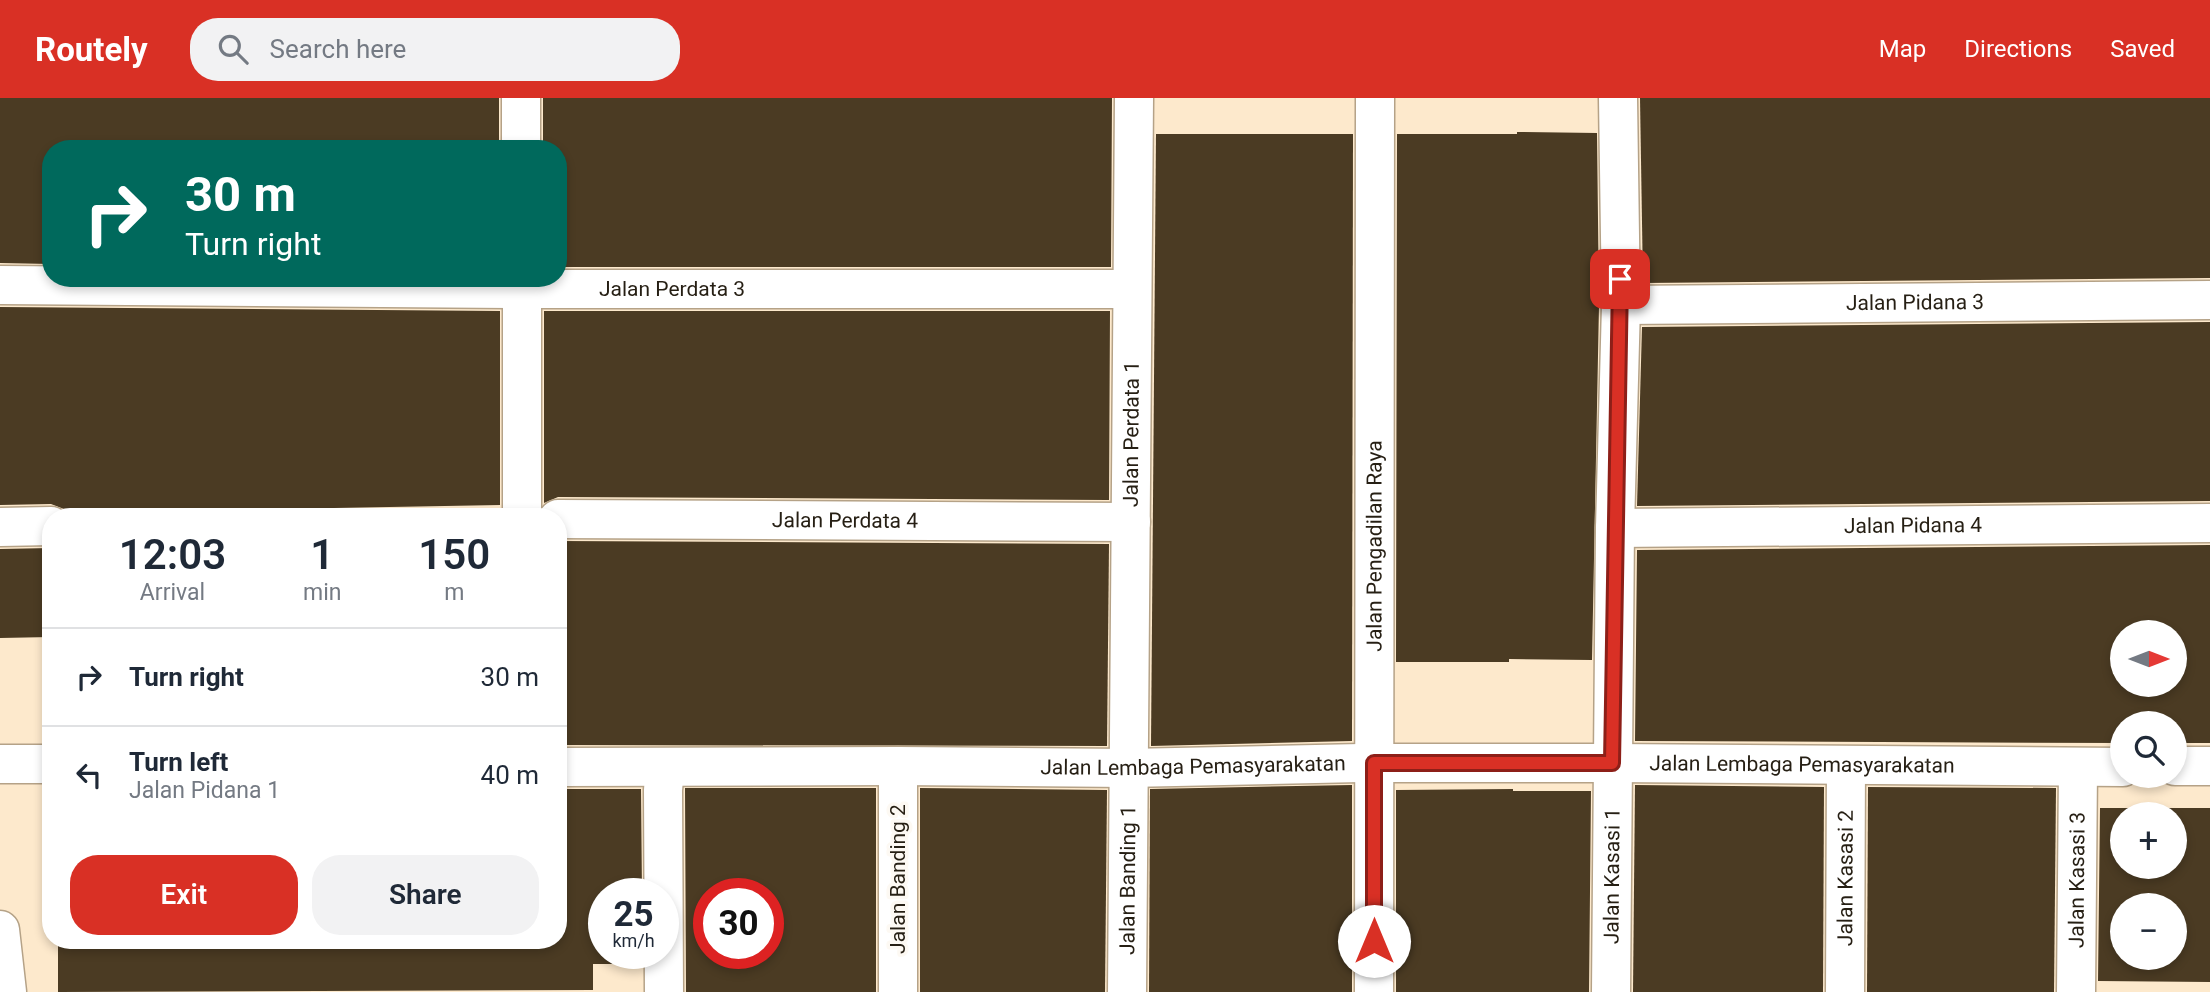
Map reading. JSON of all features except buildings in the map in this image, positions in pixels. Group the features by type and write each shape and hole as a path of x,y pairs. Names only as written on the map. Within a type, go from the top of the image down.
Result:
{"street":[{"path":"521,98 521,140"},
{"name":"Jalan Perdata 1","path":"1128,768 1134,98"},
{"name":"Jalan Pengadilan Raya","path":"1374,992 1375,98"},
{"name":"Jalan Kasasi 1","path":"1611,992 1615,528 1621,305 1618,98"},
{"name":"Jalan Perdata 3","path":"567,284 1132,289"},
{"name":"Jalan Perdata 3","path":"0,285 42,285"},
{"path":"522,287 522,508"},
{"name":"Jalan Pidana 3","path":"1621,305 2210,300"},
{"name":"Jalan Perdata 4","path":"567,519 1131,522"},
{"name":"Jalan Pidana 4","path":"1615,528 2210,523"},
{"path":"0,527 42,526"},
{"name":"Jalan Lembaga Pemasyarakatan","path":"567,767 898,765 1128,768 1374,763 1612,763 2110,768"},
{"path":"0,764 42,764"},
{"name":"Jalan Banding 2","path":"898,765 898,992"},
{"name":"Jalan Kasasi 2","path":"1845,992 1846,766"},
{"path":"2187,766 2210,766"},
{"path":"664,992 665,768"},
{"name":"Jalan Banding 1","path":"1127,992 1128,768"},
{"name":"Jalan Kasasi 3","path":"2076,992 2078,768"},
{"path":"0,930 7,992"}],"route":[{"path":"1374,941 1374,763 1612,763 1620,279"}]}
